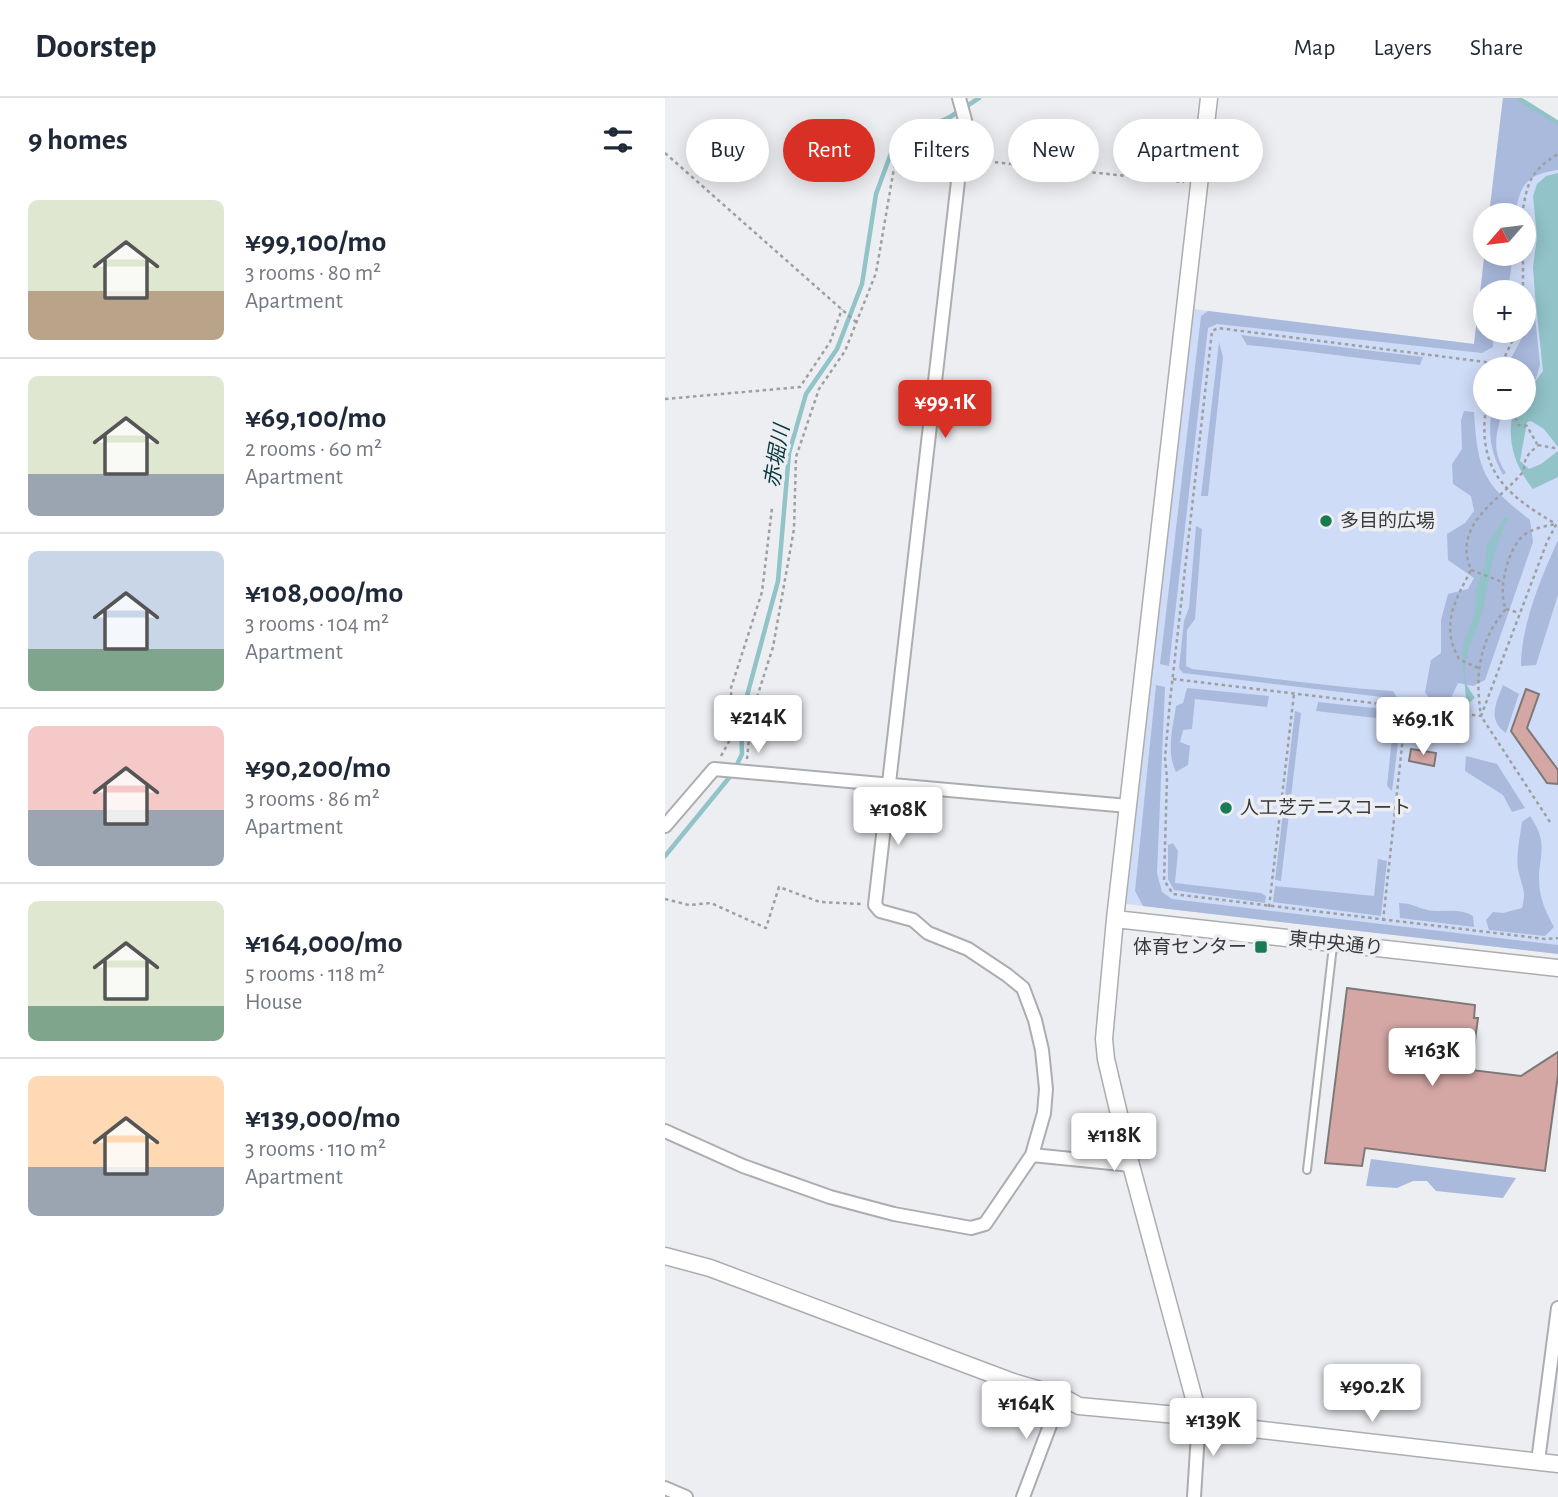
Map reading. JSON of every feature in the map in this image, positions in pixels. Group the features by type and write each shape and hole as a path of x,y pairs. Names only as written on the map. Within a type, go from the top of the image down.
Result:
{"street":[{"path":"959,98 965,119"},
{"path":"1194,1497 1199,1417 1131,1165 1106,1059 1104,1039 1115,919 1209,98"},
{"path":"665,1131 743,1166 830,1197 894,1214 971,1228 985,1224 1032,1156 1044,1113 1046,1089 1042,1050 1023,988 968,949 928,933 913,920 880,911 875,905 958,182"},
{"path":"665,826 714,769 1128,806"},
{"name":"東中央通り","path":"1115,919 1558,968"},
{"path":"1032,1156 1131,1165"},
{"path":"665,1256 710,1268 1013,1382 1061,1396 1079,1406 1199,1417 1236,1427 1558,1464"},
{"path":"1538,1461 1558,1308"},
{"path":"1023,1497 1061,1396"},
{"path":"665,1488 686,1497"}],"lane":[{"path":"1307,1170 1333,943"}],"path":[{"path":"665,153 856,322"},
{"path":"1525,203 1531,176 1537,167 1558,154"},
{"path":"994,161 1199,183"},
{"path":"745,771 751,716 773,647 794,529 796,457 819,389 845,351 876,273 892,182"},
{"path":"665,399 800,387 830,342 842,309"},
{"path":"1473,360 1218,328 1212,331 1165,758 1167,778 1164,880 1173,894 1383,921 1545,939 1558,937"},
{"path":"1484,420 1483,432 1492,469 1515,498 1557,522"},
{"path":"1516,420 1518,425 1527,426 1538,445 1558,445"},
{"path":"1503,582 1471,570 1467,561 1469,536 1478,515 1524,471 1525,459 1538,445"},
{"path":"714,769 731,736 731,688 762,592 772,508"},
{"path":"1506,609 1501,592 1515,547 1523,535 1557,522"},
{"path":"1481,716 1557,522"},
{"path":"1471,570 1451,610 1450,634 1459,659 1478,668"},
{"path":"1506,609 1520,614"},
{"path":"1506,609 1495,621 1478,668 1481,716 1550,822"},
{"path":"1173,679 1481,716"},
{"path":"1269,906 1294,694"},
{"path":"1383,921 1407,707"},
{"path":"665,899 689,905 711,902 766,928 779,887 820,902 875,905"}],"shaded area":[{"path":"1503,98 1558,124 1558,954 1126,904 1193,309 1474,344 1536,343 1536,280 1482,280 1483,266 1537,266 1537,203 1490,203"},
{"path":"1503,98 1515,98 1558,124 1558,170 1532,178 1522,189 1518,203 1490,203"},
{"path":"1558,173 1558,447 1544,429 1531,421 1527,422 1520,461 1529,469 1558,451 1558,477 1533,489 1516,460 1511,430 1512,420 1536,420 1536,380 1543,371 1533,267 1537,266 1537,203 1534,203 1533,196 1537,184 1546,176"},
{"path":"1483,266 1511,266 1510,280 1482,280"},
{"path":"1208,311 1474,344 1493,343 1493,347 1482,353 1217,324 1208,328 1169,666 1160,664 1201,316"},
{"path":"1536,326 1540,365 1536,379 1536,357 1512,357 1519,343 1536,343"},
{"path":"1241,335 1423,357 1420,365 1247,345"},
{"path":"1219,342 1223,357 1208,496 1201,496"},
{"path":"1464,411 1473,412 1478,449 1486,475 1502,496 1530,520 1533,542 1485,680 1473,686 1458,683 1449,702 1430,700 1425,692 1431,660 1441,653 1441,620 1448,594 1468,589 1474,578 1448,560 1447,534 1465,523 1474,511 1471,496 1453,484 1452,464 1462,449 1461,420"},
{"path":"1491,420 1500,420 1496,448 1506,473 1503,475 1491,443"},
{"path":"1505,517 1509,518 1496,550 1484,606 1465,665 1466,682 1475,698 1469,703 1466,700 1462,653 1464,642 1475,612 1475,592 1485,564 1486,547"},
{"path":"1196,526 1202,529 1195,619 1187,630 1186,666 1192,669 1393,691 1398,699 1183,673 1179,668 1184,621 1189,608"},
{"path":"1558,540 1558,595 1536,665 1521,666 1528,618"},
{"path":"1156,685 1165,687 1157,873 1162,892 1172,899 1558,945 1558,954 1143,906 1135,891"},
{"path":"1503,685 1519,694 1506,733 1500,728 1495,717"},
{"path":"1187,688 1269,696 1267,707 1195,699 1192,729 1183,730 1180,742 1190,746 1188,765 1176,772 1171,756 1172,731 1176,706 1183,703"},
{"path":"1318,702 1383,709 1384,719 1316,711"},
{"path":"1295,711 1301,713 1281,881 1275,880"},
{"path":"1393,727 1400,727 1392,791 1387,786"},
{"path":"1466,756 1497,764 1525,808 1512,812 1503,795 1465,771"},
{"path":"1530,816 1537,827 1542,845 1539,880 1541,896 1554,927 1545,936 1489,930 1486,920 1493,912 1503,913 1522,908 1524,892 1518,869 1518,851 1522,822"},
{"path":"1173,843 1178,851 1175,883 1261,893 1266,896 1265,903 1174,890 1168,879 1168,845"},
{"path":"1378,859 1387,861 1381,916 1273,902 1275,886 1374,896"},
{"path":"1399,903 1433,911 1467,913 1473,916 1474,927 1400,918"},
{"path":"1371,1159 1516,1178 1503,1198 1436,1191 1427,1181 1413,1181 1397,1188 1366,1186"}],"building":[{"path":"1526,689 1539,694 1527,728 1558,770 1558,784 1547,783 1511,731"},
{"path":"1411,749 1436,753 1434,766 1409,761"},
{"path":"1347,988 1475,1005 1474,1018 1478,1018 1471,1070 1521,1076 1558,1052 1558,1075 1545,1171 1365,1148 1362,1166 1325,1163"}],"waterway":[{"name":"赤堀川","path":"665,856 733,773 742,754 741,718 778,581 789,453 806,394 837,349 862,284 876,194 893,148 905,137 950,117 979,98"},
{"path":"1518,98 1558,123"}],"place":[{"name":"多目的広場","path":"1326,521"},
{"name":"人工芝テニスコート","path":"1226,808"},
{"name":"体育センター","path":"1261,947"}]}
